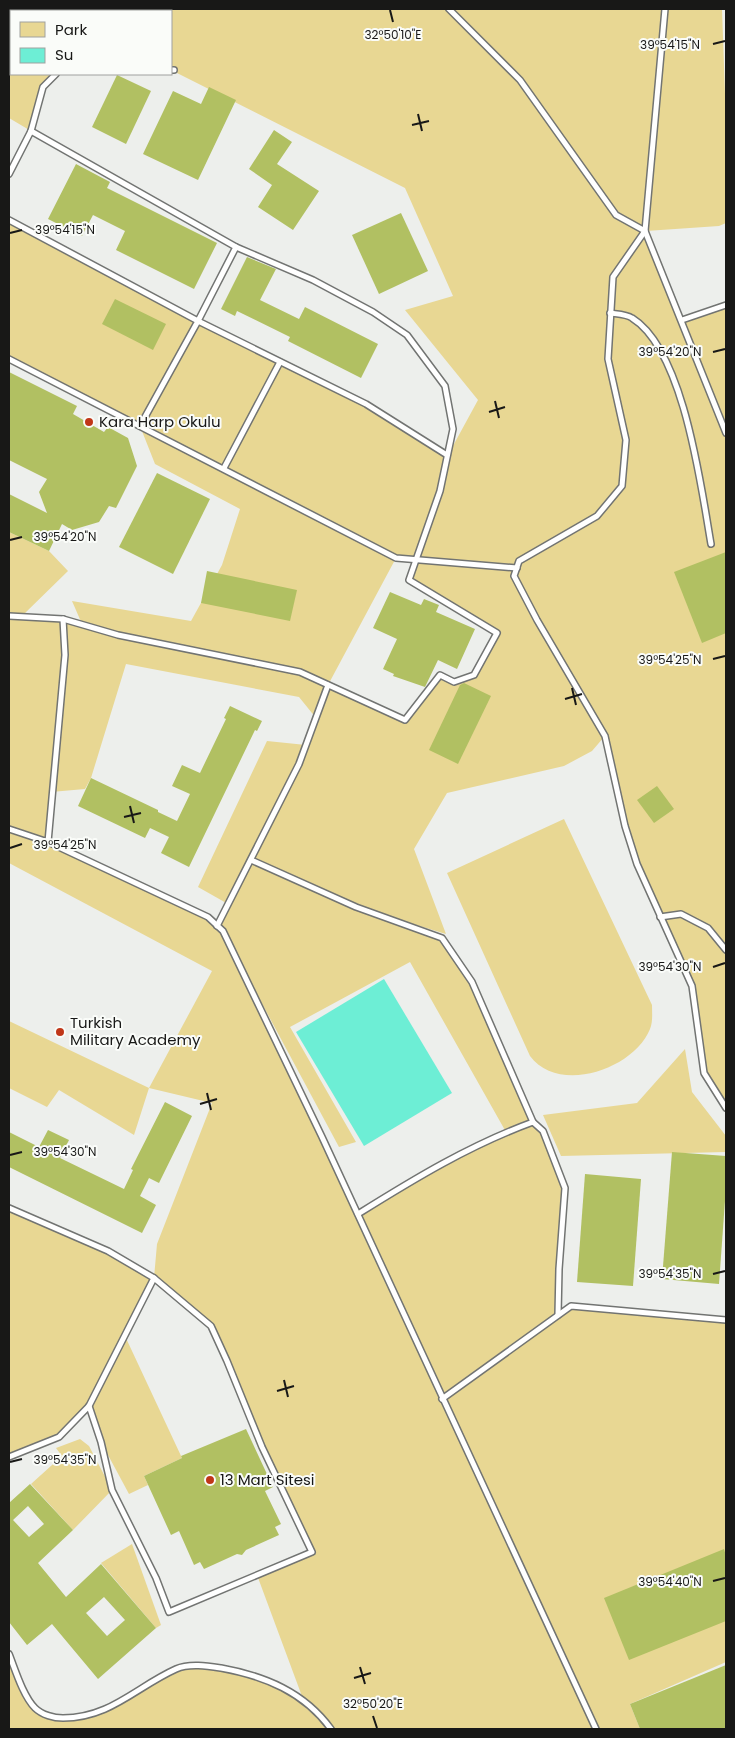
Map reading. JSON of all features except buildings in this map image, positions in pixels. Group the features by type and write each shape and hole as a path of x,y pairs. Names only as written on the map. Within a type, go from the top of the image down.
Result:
{"lane":[{"path":"449,9 520,80 616,215 645,231"},
{"path":"665,9 645,231 726,433"},
{"path":"9,174 31,131 43,87 55,75"},
{"path":"9,616 63,619 118,635 300,672 405,720 440,675 454,682 474,675 497,633 410,580 415,560 440,491 453,429 445,386 407,335 374,312 313,280 236,247 31,131"},
{"path":"9,220 198,322 366,404 447,455"},
{"path":"645,231 612,277 608,359 626,440 622,486 597,516 518,561 514,576 537,620 605,736 625,826 637,864 692,986 704,1073 726,1108"},
{"path":"140,426 198,322 236,247"},
{"path":"682,320 726,305"},
{"path":"610,313 631,317 659,344 691,427 711,544"},
{"path":"9,359 396,558 517,568"},
{"path":"224,468 280,362"},
{"path":"48,842 65,655 63,619"},
{"path":"217,926 299,764 328,685"},
{"path":"9,829 48,842 208,917 223,931 358,1214 596,1729"},
{"path":"252,860 356,907 442,938 472,982 533,1122 543,1131 565,1188 559,1269 558,1315"},
{"path":"660,917 681,914 708,928 726,950"},
{"path":"358,1214 423,1174 484,1142 533,1122"},
{"path":"9,1208 108,1251 154,1278 211,1326 228,1361 262,1447 312,1552 169,1612 156,1578 112,1490 101,1442 89,1406"},
{"path":"9,1457 59,1437 89,1406 154,1278"},
{"path":"442,1399 571,1306 726,1320"},
{"path":"9,1654 19,1681 35,1709 52,1718 81,1718 101,1713 178,1668 206,1666 242,1672 274,1682 304,1700 321,1716 331,1729"}],"green space":[{"path":"9,9 722,9 726,122 726,223 719,226 646,231 681,320 726,305 726,1108 704,1073 692,986 637,864 604,737 592,751 564,766 447,793 414,849 446,934 370,911 442,938 472,982 533,1122 543,1131 565,1188 558,1315 571,1306 726,1320 726,1662 630,1704 640,1729 9,1729 9,1654 19,1681 35,1709 53,1718 101,1713 178,1668 206,1666 241,1672 303,1699 257,1575 312,1552 262,1447 211,1326 154,1278 157,1244 212,1103 149,1088 212,971 9,863 9,532 49,551 68,571 22,616 82,624 72,601 191,621 222,565 240,509 155,464 140,426 9,357 9,220 198,321 366,404 448,455 478,400 405,310 453,296 405,188 172,71 172,10 10,10 10,75 55,75 43,87 31,131 9,118","holes":["396,558 415,560 409,580 497,633 474,675 454,682 440,675 405,719 328,685","126,664 299,697 316,718 306,745 267,741 198,887 228,904 217,926 208,917 48,842 51,792 85,789 91,778","218,928 223,931 339,1147 356,1142 290,1027 410,962 506,1132 423,1174 358,1214"]},
{"path":"564,819 652,1005 650,1029 629,1056 595,1072 576,1075 559,1074 543,1068 530,1056 447,873"},
{"path":"9,1021 149,1088 134,1135 59,1090 47,1107 9,1088"},
{"path":"685,1049 692,1092 726,1136 726,1152 561,1156 543,1115 637,1103"},
{"path":"9,1208 108,1251 154,1278 125,1336 182,1458 144,1476 148,1485 129,1494 101,1442 89,1407 59,1437 9,1457"},
{"path":"80,1439 89,1446 112,1490 73,1530 31,1484 62,1456 56,1448"},
{"path":"132,1544 161,1625 156,1628 101,1563"}],"water":[{"path":"384,979 452,1093 364,1146 296,1032"}],"place":[{"name":"Kara Harp Okulu","path":"89,422"},
{"name":"Turkish Military Academy","path":"60,1032"},
{"name":"13 Mart Sitesi","path":"210,1480"}]}
